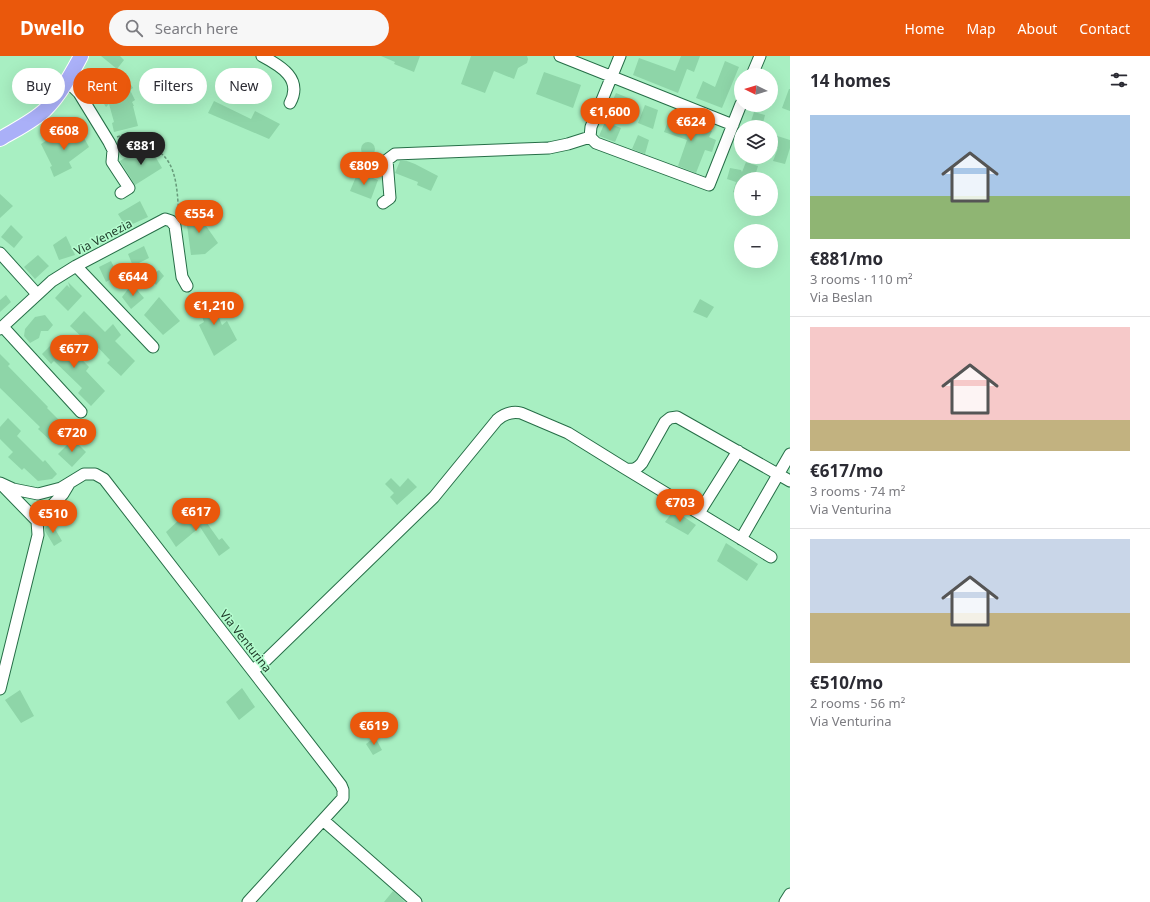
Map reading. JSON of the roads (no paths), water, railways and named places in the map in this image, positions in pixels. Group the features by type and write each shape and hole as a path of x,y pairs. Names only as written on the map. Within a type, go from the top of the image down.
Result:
{"main road":[{"path":"0,139 29,122 44,111 67,81 81,56"}],"street":[{"path":"262,56 282,69 292,80 295,91 290,103"},
{"path":"560,56 733,125"},
{"path":"620,56 613,77 591,127 590,136 596,143 709,185 738,112"},
{"path":"755,68 759,56"},
{"path":"67,81 79,93 113,150 112,162 129,188 121,193"},
{"path":"383,204 390,198 387,160 394,154 549,148 568,144 590,136"},
{"name":"Via Venezia","path":"1,328 52,281 76,266 162,220 169,219 175,226 182,277 186,286"},
{"path":"0,253 37,294"},
{"path":"76,266 153,347"},
{"path":"1,328 81,412"},
{"path":"252,670 262,663 434,497 497,420 506,414 515,412 521,413 568,434 771,557"},
{"path":"626,469 630,470 639,467 665,422 673,417 682,418 790,481"},
{"path":"699,513 738,451"},
{"path":"741,539 790,454"},
{"name":"Via Venturina","path":"0,483 13,489 38,494 61,488 84,474 95,474 104,479 341,785 344,798 248,902"},
{"path":"37,521 63,494 71,482"},
{"path":"0,483 37,521 38,534 0,689"},
{"path":"323,820 416,902"},
{"path":"785,902 790,894"}]}
